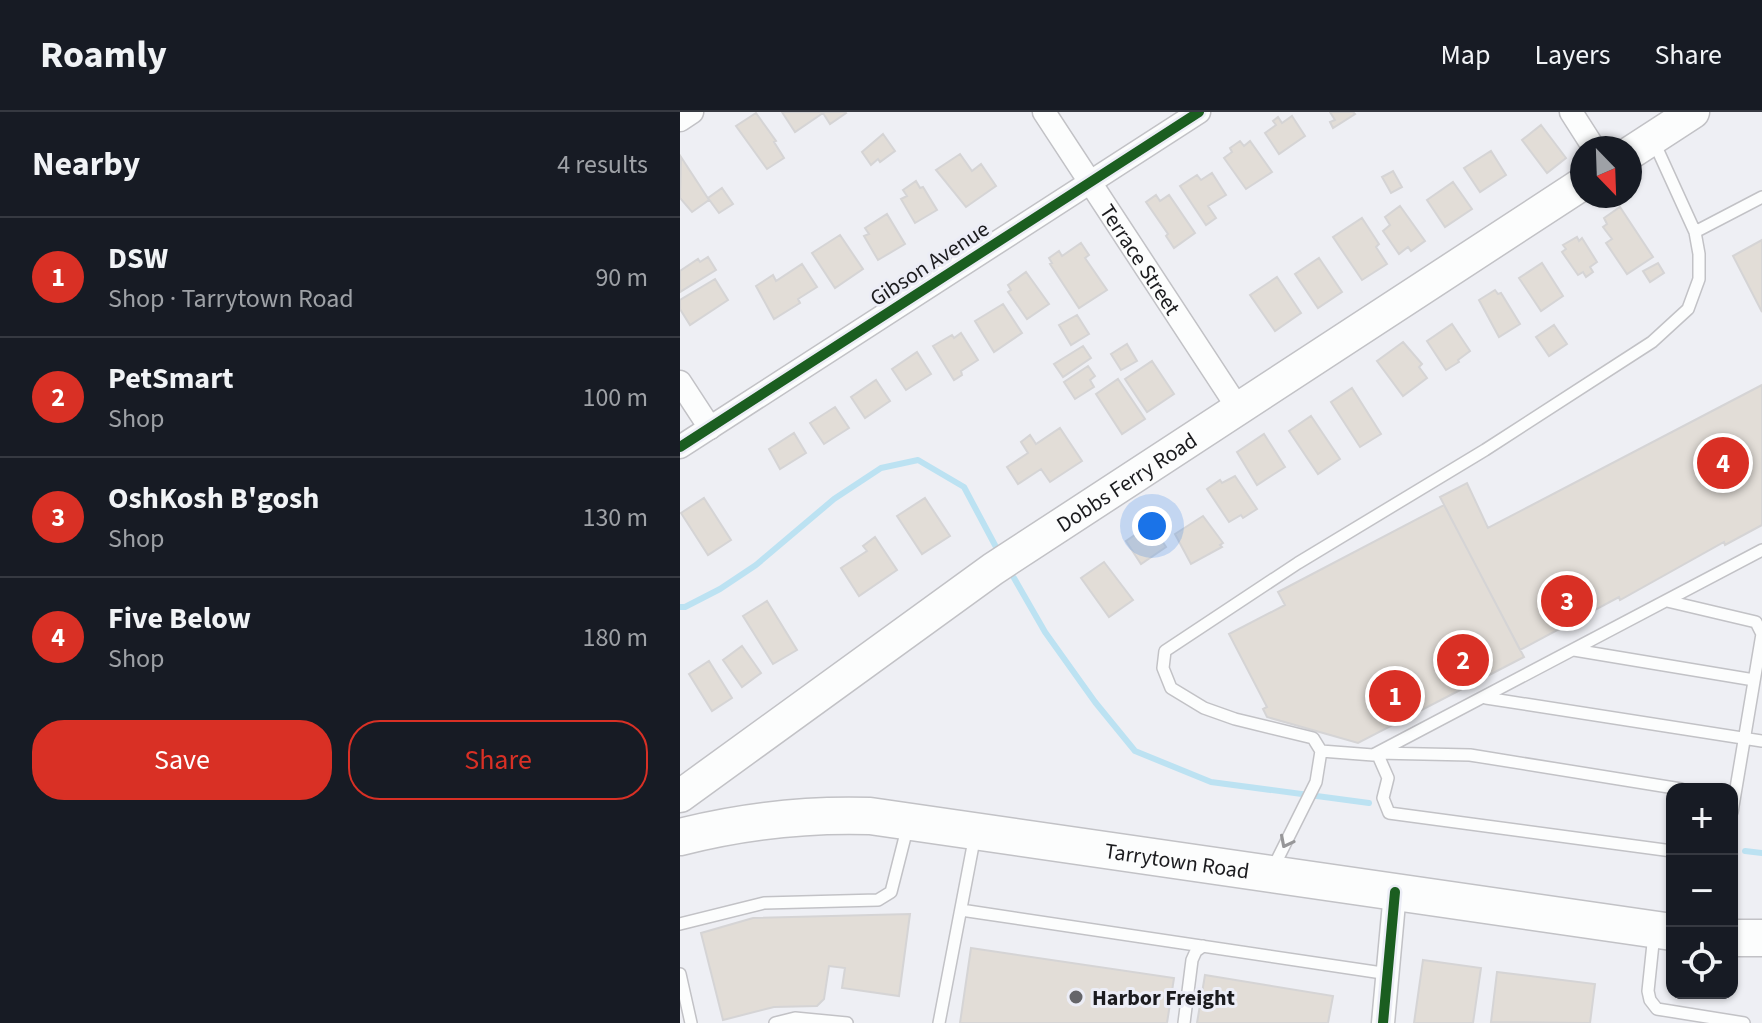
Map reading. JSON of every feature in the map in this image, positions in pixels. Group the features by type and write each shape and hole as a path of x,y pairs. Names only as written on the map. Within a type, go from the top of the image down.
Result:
{"main road":[{"path":"1642,145 1693,112"},
{"name":"Dobbs Ferry Road","path":"680,796 993,569 1570,192"},
{"name":"Tarrytown Road","path":"680,837 715,828 789,817 856,816 909,820 1663,931"},
{"path":"1738,938 1762,938"}],"street":[{"path":"680,120 692,112"},
{"name":"Terrace Street","path":"1044,112 1238,408"},
{"name":"Gibson Avenue","path":"680,447 1199,112"},
{"path":"1571,112 1586,136"},
{"path":"680,382 710,428"},
{"path":"1383,1023 1395,892"}],"lane":[{"path":"1270,873 1316,782 1321,751 1313,738 1235,719 1204,708 1171,688 1163,668 1165,651 1298,563 1485,450 1652,342 1688,309 1699,279 1695,232 1642,148"},
{"path":"1695,232 1762,197"},
{"path":"1321,751 1373,755 1762,550"},
{"path":"1667,601 1756,622 1762,634 1736,783"},
{"path":"1574,650 1754,680"},
{"path":"1485,698 1762,741"},
{"path":"1377,753 1470,755 1666,787"},
{"path":"1377,753 1388,778 1383,798 1389,813 1666,850"},
{"path":"680,924 764,903 878,900 891,892 909,820"},
{"path":"939,1023 976,830"},
{"path":"961,910 1389,974"},
{"path":"1663,931 1648,991 1657,1009 1744,1023"},
{"path":"1184,1023 1192,960 1196,951 1203,946"},
{"path":"680,974 691,1023"},
{"path":"775,1023 795,1018 847,1023"}],"building":[{"path":"782,112 846,113 830,124 823,113 795,132"},
{"path":"1330,112 1355,114 1333,128 1330,122 1335,120"},
{"path":"756,113 784,158 767,169 736,126"},
{"path":"1292,116 1305,136 1279,154 1265,133 1276,125 1273,121 1278,117 1282,123"},
{"path":"1541,125 1566,158 1547,173 1522,140"},
{"path":"883,134 895,151 871,165 862,152"},
{"path":"1240,141 1244,146 1250,141 1272,172 1246,189 1224,158 1232,152 1230,148"},
{"path":"1491,151 1506,175 1480,192 1464,168"},
{"path":"960,154 972,171 981,164 996,186 966,207 936,170"},
{"path":"681,157 709,200 692,212 680,198"},
{"path":"1393,171 1402,187 1391,193 1382,177"},
{"path":"1212,173 1226,195 1208,206 1216,218 1206,225 1180,186 1197,175 1201,180"},
{"path":"916,181 937,210 915,223 901,199 907,196 903,190"},
{"path":"1453,182 1472,209 1445,227 1427,200"},
{"path":"722,188 733,204 719,213 708,198"},
{"path":"1156,195 1160,201 1169,195 1195,233 1174,248 1146,202"},
{"path":"1400,206 1425,241 1411,251 1408,247 1399,254 1383,231 1390,225 1385,217"},
{"path":"1621,208 1653,257 1627,274 1606,243 1612,239 1603,227 1607,224 1604,218"},
{"path":"887,214 905,244 878,260 864,236 869,234 865,228"},
{"path":"1362,218 1379,244 1376,247 1387,264 1362,280 1333,237"},
{"path":"840,235 863,269 835,288 812,253"},
{"path":"1577,237 1579,241 1582,238 1597,262 1590,267 1593,272 1586,277 1583,272 1578,275 1562,252 1566,249 1563,245"},
{"path":"1762,240 1762,312 1733,256"},
{"path":"1081,243 1089,255 1085,258 1107,290 1079,308 1049,258 1059,251 1062,256"},
{"path":"708,257 716,270 680,292 680,271 698,259 700,262"},
{"path":"1319,258 1342,292 1318,308 1295,274"},
{"path":"1542,263 1563,296 1541,311 1519,278"},
{"path":"1658,263 1664,273 1650,282 1643,271"},
{"path":"802,264 817,287 798,299 800,303 774,319 756,286 773,275 776,281"},
{"path":"1026,272 1049,304 1027,319 1008,292 1011,290 1008,285"},
{"path":"1277,277 1301,313 1275,331 1250,295"},
{"path":"715,279 728,300 690,325 680,309 680,300"},
{"path":"1495,290 1501,293 1520,324 1499,337 1479,300"},
{"path":"1003,304 1022,333 994,352 975,321"},
{"path":"1077,315 1089,334 1071,345 1059,325"},
{"path":"1452,324 1470,351 1446,370 1427,341"},
{"path":"1554,325 1567,344 1549,356 1536,337"},
{"path":"961,333 978,360 961,371 962,375 954,380 933,346"},
{"path":"1403,342 1422,364 1419,367 1427,378 1403,396 1377,361"},
{"path":"1127,344 1137,361 1121,370 1111,354"},
{"path":"1083,346 1091,358 1063,377 1054,364"},
{"path":"917,352 931,374 906,390 892,369"},
{"path":"1152,361 1174,394 1147,412 1125,379"},
{"path":"1088,366 1095,376 1090,380 1094,387 1075,399 1064,382"},
{"path":"1118,379 1145,419 1122,434 1096,394"},
{"path":"876,380 890,401 865,418 851,397"},
{"path":"1762,385 1762,525 1520,650 1440,497 1467,483 1488,528"},
{"path":"1352,388 1381,434 1360,447 1331,402"},
{"path":"835,407 849,428 824,444 810,423"},
{"path":"1311,416 1340,459 1318,474 1289,431"},
{"path":"1060,428 1082,461 1050,482 1041,469 1018,484 1007,467 1028,453 1021,442 1030,435 1036,444"},
{"path":"794,433 806,453 780,469 769,449"},
{"path":"1264,434 1285,467 1257,485 1237,452"},
{"path":"1235,476 1257,509 1229,522 1207,489 1220,480 1222,483"},
{"path":"704,498 731,540 708,555 681,513"},
{"path":"925,498 950,536 922,554 897,516"},
{"path":"1444,505 1524,657 1358,743 1267,717 1263,709 1267,707 1229,634 1285,605 1278,592"},
{"path":"1203,516 1223,543 1220,545 1222,547 1191,564 1175,534"},
{"path":"1151,524 1166,547 1141,564 1126,541"},
{"path":"875,537 897,570 859,596 841,568 867,551 863,546"},
{"path":"1104,562 1133,600 1109,617 1081,578"},
{"path":"767,601 797,650 773,664 743,616"},
{"path":"742,646 761,673 742,687 723,660"},
{"path":"709,661 732,698 712,711 689,674"},
{"path":"910,914 899,996 842,988 845,968 829,966 824,999 817,1006 774,1007 723,1020 701,933 753,918"},
{"path":"971,948 1174,978 1167,1023 960,1023"},
{"path":"1423,960 1481,968 1473,1023 1414,1023"},
{"path":"1497,972 1595,984 1590,1023 1491,1022"},
{"path":"1205,975 1333,996 1328,1023 1197,1023"}],"waterway":[{"path":"680,607 720,589 756,565 834,499 881,468 918,460 964,487 996,547"},
{"path":"1014,578 1045,632 1135,751 1211,782 1369,803"},
{"path":"1745,851 1762,853"}],"cycle path":[{"path":"680,447 1199,112"},
{"path":"1383,1023 1395,892"}],"place":[{"name":"Five Below","path":"1723,463"},
{"name":"OshKosh B'gosh","path":"1567,601"},
{"name":"PetSmart","path":"1463,660"},
{"name":"DSW","path":"1395,696"},
{"name":"Harbor Freight","path":"1076,997"}]}
